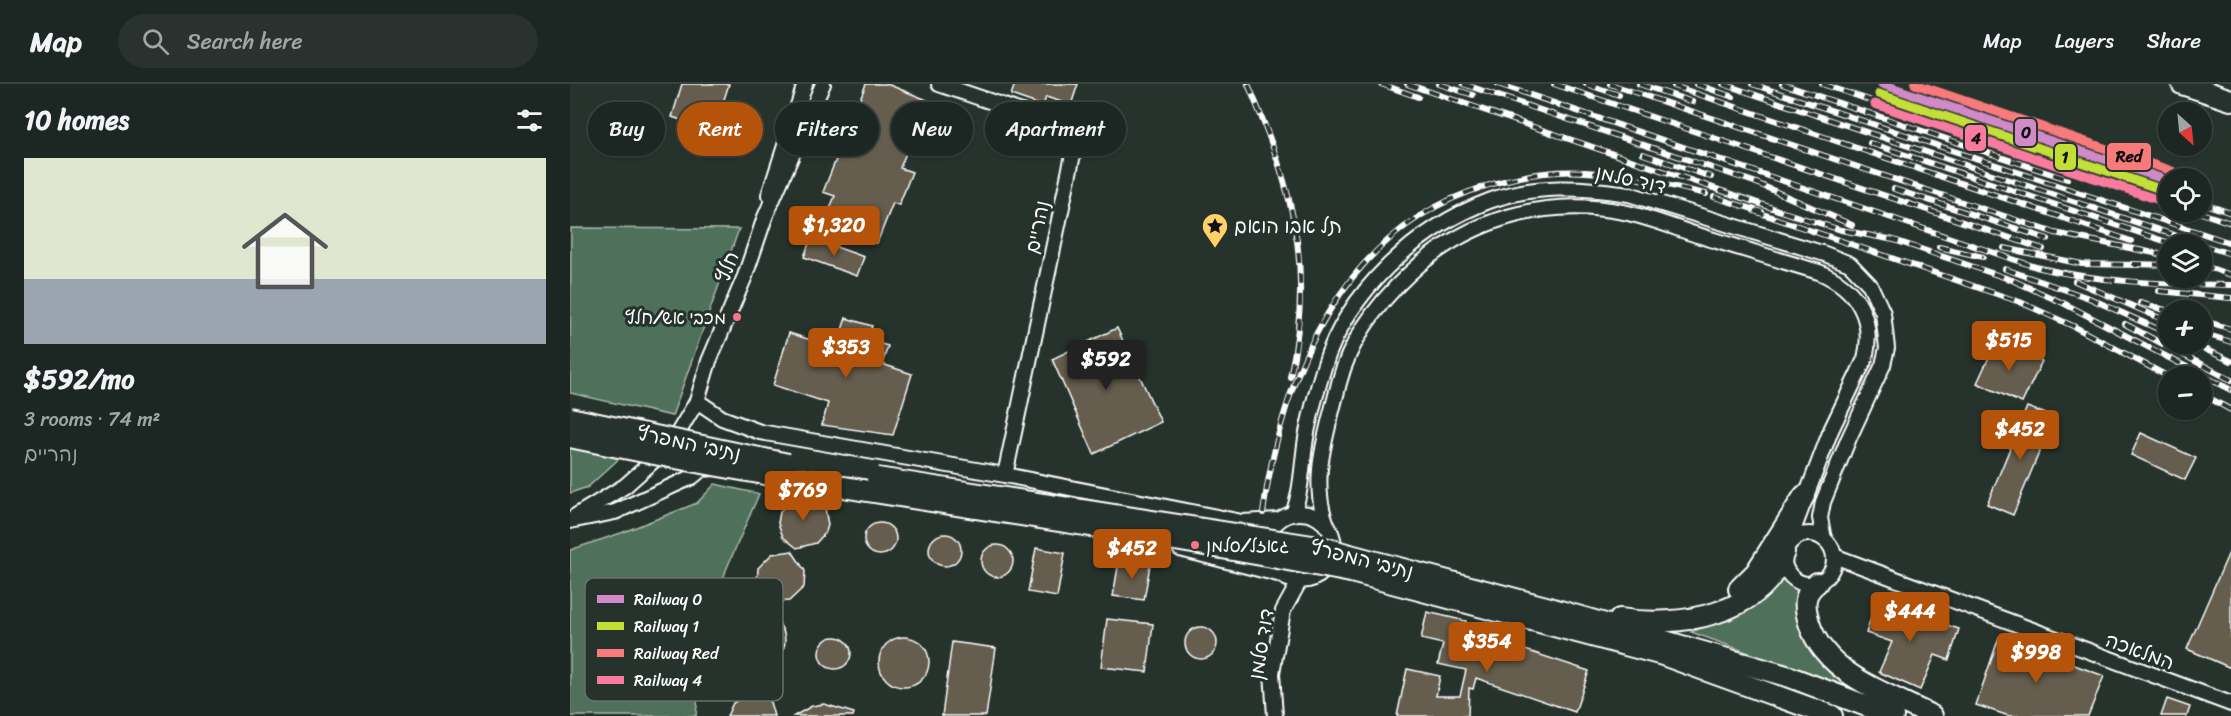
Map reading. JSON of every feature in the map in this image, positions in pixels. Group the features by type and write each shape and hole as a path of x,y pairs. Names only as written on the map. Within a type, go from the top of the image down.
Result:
{"highway":[{"path":"2182,84 2231,100"},
{"name":"נתיבי המפרץ","path":"570,418 773,461 1313,546 1351,564 1663,655 1830,715"},
{"name":"נתיבי המפרץ","path":"570,437 667,458 1227,547 1351,564 1546,607 1790,677 1893,716"},
{"path":"1673,623 1705,611 1734,594 1756,572 1804,496"},
{"path":"1546,607 1632,621 1673,623 1696,620 1742,600 1761,587 1779,568 1786,548"},
{"path":"1817,583 1809,589 1805,601 1807,615 1817,643 1827,655 1851,675 1932,716"}],"street":[{"path":"765,217 770,190 805,84"},
{"name":"חלץ","path":"570,521 625,486 661,454 675,438 697,401 709,361 745,276 765,217 823,84"},
{"name":"נהריים","path":"939,84 1078,131 1005,475"},
{"name":"דוד סלמן","path":"1293,514 1298,500 1306,435 1324,366 1344,322 1375,279 1428,234 1489,201 1539,190 1597,189 1629,194 1825,254 1850,264 1870,285 1883,313 1887,348 1883,365 1823,501 1820,518 1824,539"},
{"name":"דוד סלמן","path":"1329,529 1319,502 1325,439 1342,372 1360,332 1374,311 1418,266 1468,234 1496,219 1566,207 1625,213 1819,272 1839,281 1854,296 1865,318 1868,347 1865,359 1831,430 1804,496 1800,518 1786,548"},
{"path":"570,521 615,512 692,477 702,469 711,468 1086,526 1278,574 1299,582 1319,576 1332,560 1334,539 1329,529 1314,516 1293,514 1279,520 1242,522 1005,475 759,432 722,418 697,401"},
{"path":"1086,526 1093,520 1108,516 1198,532 1221,530 1242,522"},
{"path":"1278,574 1267,557 1266,547 1272,528 1279,520"},
{"path":"1809,534 1824,539 1834,556 1830,573 1817,583 1801,583 1788,575 1785,568 1786,548 1794,538 1809,534"},
{"name":"המלאכה","path":"1834,556 2231,704"},
{"name":"דוד סלמן","path":"1275,716 1272,674 1283,611 1299,582"}],"green space":[{"path":"571,228 739,229 672,416 570,393"},
{"path":"570,443 623,455 588,487 570,493"},
{"path":"715,484 759,494 724,578 585,578 585,701 697,701 696,716 570,716 570,550 697,503"},
{"path":"1779,578 1800,591 1798,605 1877,699 1691,632 1720,621"}],"building":[{"path":"682,84 729,84 723,102 677,102 677,119 672,117"},
{"path":"866,84 887,84 927,100 926,102 891,102 891,156 905,156 900,168 912,172 899,205 893,203 877,243 824,223 835,196 823,192 837,156 879,156 879,102 859,102"},
{"path":"1015,84 1078,84 1072,102 1062,102 1046,97 1044,102 1031,102 1011,95"},
{"path":"811,238 864,257 857,276 804,257"},
{"path":"846,318 872,326 867,340 888,346 882,364 912,374 893,435 822,425 828,403 773,385 789,333 836,348"},
{"path":"1117,328 1161,422 1094,454 1052,359"},
{"path":"1997,340 2042,361 2022,403 1977,383"},
{"path":"2027,407 2054,417 2013,515 1987,504"},
{"path":"2141,433 2196,458 2185,480 2131,455"},
{"path":"806,496 815,499 825,508 828,525 826,532 816,543 797,548 783,537 778,523 780,512 788,501"},
{"path":"880,523 892,527 896,539 892,551 880,555 868,551 864,539 868,527"},
{"path":"945,534 957,538 961,550 957,562 945,566 933,562 929,550 933,538"},
{"path":"997,545 1009,549 1013,561 1009,573 997,577 985,573 981,561 985,549"},
{"path":"1036,548 1065,553 1057,597 1028,592"},
{"path":"2231,548 2231,668 2187,649"},
{"path":"792,551 805,571 804,587 789,601 783,602 783,578 757,578 758,568 772,554"},
{"path":"1119,561 1150,565 1144,600 1113,596"},
{"path":"1876,602 1959,629 1949,660 1935,655 1920,690 1879,672 1892,642 1866,633"},
{"path":"1427,612 1466,621 1463,636 1497,643 1498,641 1589,671 1575,712 1476,678 1473,689 1469,688 1468,716 1397,716 1407,669 1440,676 1436,696 1460,696 1466,670 1438,664 1443,644 1421,639"},
{"path":"1107,619 1153,624 1147,672 1101,667"},
{"path":"1201,627 1213,631 1217,643 1213,655 1201,659 1189,655 1185,643 1189,631"},
{"path":"835,637 847,641 851,653 847,665 835,669 823,665 819,653 823,641"},
{"path":"904,637 922,644 929,662 922,680 904,687 886,680 879,662 886,644"},
{"path":"1999,637 2104,676 2088,716 2009,716 1976,705"},
{"path":"952,642 996,648 986,716 942,716"},
{"path":"2167,699 2190,707 2187,716 2161,716"},
{"path":"736,701 769,701 774,716 727,716"},
{"path":"824,704 854,713 853,716 794,716 812,706"}],"railway":[{"path":"1248,84 1277,158 1295,227 1300,298 1290,377"},
{"path":"1381,84 1418,97"},
{"path":"1407,84 1790,214 1841,230 1894,240 2012,280 2063,303 2231,390"},
{"path":"1439,84 1473,95"},
{"path":"1463,84 1754,182 1852,225"},
{"path":"1498,84 2036,267 2109,279 2231,285"},
{"path":"1554,84 2043,249"},
{"path":"1586,84 1619,95"},
{"path":"1610,84 2055,233 2158,254"},
{"path":"1639,84 1693,102"},
{"path":"1696,84 1733,97"},
{"path":"1723,84 2171,234"},
{"path":"1752,84 2231,243"},
{"path":"1782,84 2067,179"},
{"path":"1822,84 2158,198"},
{"path":"1674,86 2131,241"},
{"path":"1893,99 2158,188"},
{"path":"1870,143 2158,239"},
{"path":"1643,154 1711,177"},
{"path":"1263,513 1272,461 1285,410 1304,360 1327,314 1357,272 1393,236 1436,207 1486,186 1534,174 1600,173 1645,180 1706,194"},
{"path":"1894,189 2048,239"},
{"path":"1714,197 1762,212"},
{"path":"2212,206 2231,213"},
{"path":"1754,211 2020,302 2073,326 2158,371"},
{"path":"2212,217 2231,223"},
{"path":"1939,247 1983,257"},
{"path":"2004,248 2082,264 2138,265"},
{"path":"2212,248 2231,254"},
{"path":"2132,264 2158,265"},
{"path":"2212,268 2231,275"},
{"path":"2005,269 2089,298 2158,329"},
{"path":"2075,281 2158,317"},
{"path":"2159,291 2231,298"},
{"path":"2140,303 2158,308"},
{"path":"2212,323 2231,329"},
{"path":"2125,324 2231,380"},
{"path":"2212,336 2231,342"},
{"path":"2212,352 2231,361"},
{"path":"2212,400 2231,410"}],"rail line":[{"name":"0","path":"1882,84 2158,177"},
{"name":"Red","path":"1915,84 2163,168"},
{"name":"1","path":"1879,94 2158,188"},
{"name":"4","path":"1875,104 2158,200"}],"place":[{"name":"תל אבו הואם","path":"1215,249"},
{"name":"מכבי אש/חלץ","path":"737,317"},
{"name":"גאזל/סלמן","path":"1195,545"}]}
